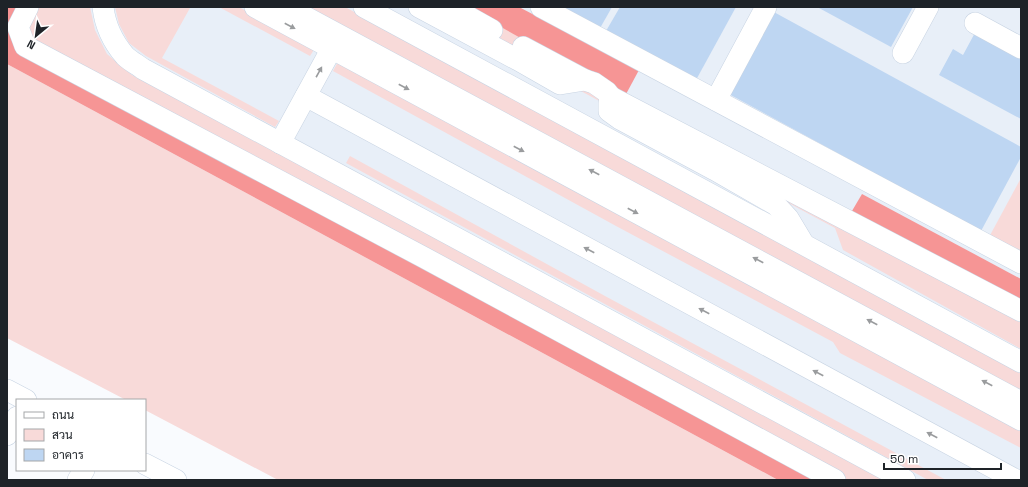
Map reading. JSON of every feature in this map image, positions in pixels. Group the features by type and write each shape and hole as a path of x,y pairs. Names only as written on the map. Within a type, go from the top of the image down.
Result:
{"street":[{"path":"28,7 18,27 25,46 423,257 835,480"},
{"path":"103,7 104,16 112,38 126,57 144,69 905,480"},
{"path":"256,7 1021,420"},
{"path":"287,7 1021,402"},
{"path":"364,7 1021,362"},
{"path":"419,7 560,84 585,80"},
{"path":"451,7 585,80 594,83 607,92 611,97 1021,311"},
{"path":"541,7 1021,263"},
{"path":"716,100 766,7"},
{"path":"903,53 928,7"},
{"path":"975,23 1021,48"},
{"path":"280,143 332,48"},
{"path":"306,96 1016,480"},
{"path":"611,97 609,111 620,119 715,170 776,205 788,218 803,243"},
{"path":"7,390 24,399"},
{"path":"7,435 16,419"},
{"path":"146,465 176,480"},
{"path":"78,480 83,471"}],"shaded area":[{"path":"7,7 1021,7 1021,480 778,480 7,64"},
{"path":"7,7 36,7 15,46 818,480 778,480 7,64"},
{"path":"465,7 519,7 639,70 625,96"},
{"path":"862,194 1021,279 1021,306 849,216"}],"green space":[{"path":"36,7 90,7 95,30 107,54 132,75 887,480 818,480 15,46"},
{"path":"115,7 194,7 190,8 162,58 279,121 275,127 146,56 129,43 119,24"},
{"path":"219,7 239,7 315,48 310,56"},
{"path":"303,7 345,7 1021,371 1021,393"},
{"path":"425,7 465,7 1021,306 1021,349 843,250 835,228"},
{"path":"339,60 1021,430 1021,448 840,353 833,342 616,226 333,71"},
{"path":"7,64 778,480 278,480 146,411 146,399 124,399 7,338"},
{"path":"350,156 605,296 946,480 928,480 346,163"},
{"path":"1021,178 1021,257 988,239"}],"building":[{"path":"558,7 612,7 599,30"},
{"path":"620,7 736,7 696,80 606,31"},
{"path":"913,7 891,47 819,8"},
{"path":"772,11 1021,147 1021,157 981,231 727,93"},
{"path":"977,29 1021,53 1021,119 939,75 953,49 963,55"}]}
